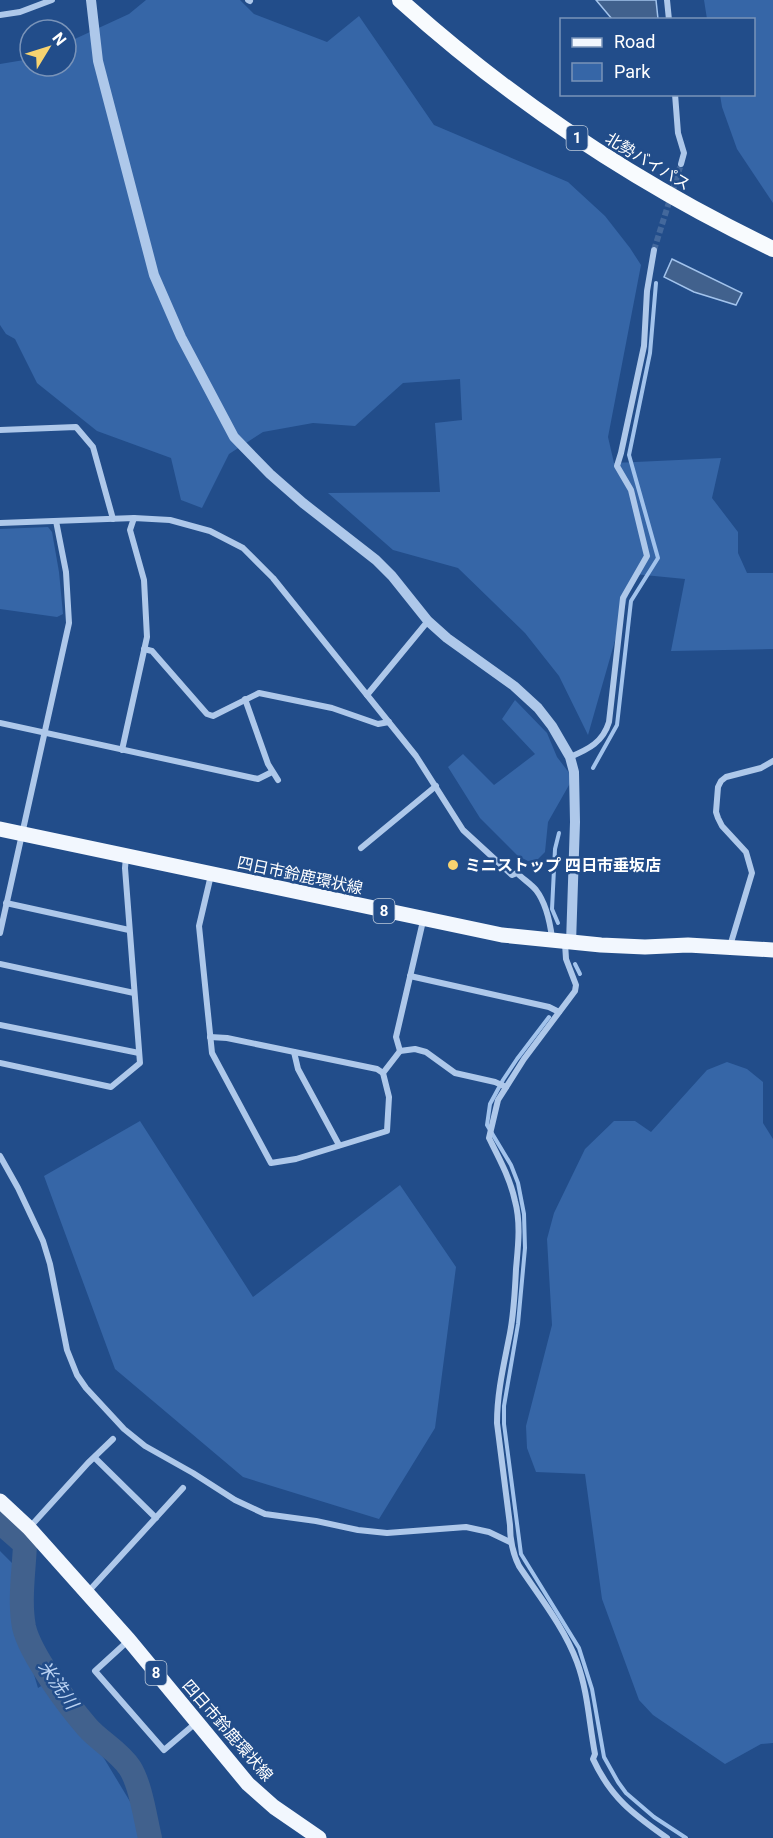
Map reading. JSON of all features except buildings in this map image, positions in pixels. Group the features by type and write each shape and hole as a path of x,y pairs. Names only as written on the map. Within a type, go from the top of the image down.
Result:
{"highway":[{"name":"北勢バイパス","path":"400,0 438,34 579,140 651,186 773,249"}],"main road":[{"name":"四日市鈴鹿環状線","path":"0,829 502,935 563,942 645,947 688,945 773,950"},
{"name":"四日市鈴鹿環状線","path":"0,1501 29,1528 129,1640 248,1784 274,1807 319,1838"}],"street":[{"path":"0,15 20,12 52,0"},
{"path":"91,0 98,61 154,275 181,337 234,437 270,474 303,503 376,560 428,621 447,638 514,686 538,708 552,726 570,757 574,772 575,822 563,942 566,959 576,985 575,991 505,1087 498,1100 489,1136 511,1187 518,1217 513,1316 500,1377 497,1424 510,1525 510,1542 514,1556 566,1637 577,1663 589,1711 595,1754 593,1759 601,1776 628,1810 667,1838"},
{"path":"667,0 669,18"},
{"path":"675,96 678,133 684,153 681,164"},
{"path":"570,757 592,748 607,729 623,598 647,556 631,490 617,466 644,346 647,291 654,250"},
{"path":"0,430 76,427 93,447 113,519"},
{"path":"0,523 134,518 170,520 226,538 243,548 273,578 416,756 463,830 512,874 517,873 535,889 551,926 563,942"},
{"path":"122,750 147,637 144,580 130,530 134,518"},
{"path":"0,933 69,623 66,572 56,521"},
{"path":"367,695 428,621"},
{"path":"144,649 152,651 207,714 213,716 259,693 332,708 378,724 389,722"},
{"path":"245,699 272,772 278,780"},
{"path":"0,723 258,779 272,772"},
{"path":"730,947 752,873 746,852 722,826 718,818 716,812 718,787 726,777 761,768 773,761"},
{"path":"361,848 436,786"},
{"path":"0,1063 111,1087 140,1063 125,868 127,856"},
{"path":"210,1037 226,1038 376,1069 383,1073 389,1097 387,1131 296,1159 271,1162 212,1053 210,1037 199,926 211,874"},
{"path":"6,903 129,930"},
{"path":"400,1050 396,1037 424,920"},
{"path":"0,964 134,993"},
{"path":"410,976 549,1007 559,1012"},
{"path":"0,1025 139,1053"},
{"path":"383,1073 400,1050 415,1049 426,1052 455,1073 495,1082 505,1087"},
{"path":"294,1052 298,1069 339,1145"},
{"path":"0,1156 43,1241 50,1264 66,1350 77,1375 124,1429 145,1446 235,1500 265,1514 387,1533 466,1527 489,1532 510,1542"},
{"path":"29,1528 113,1439"},
{"path":"95,1458 156,1518"},
{"path":"86,1593 183,1488"},
{"path":"129,1640 95,1671 164,1750 197,1722"}],"green space":[{"path":"146,0 240,0 254,14 327,42 359,16 434,125 568,182 605,216 641,265 608,437 614,463 721,458 712,498 738,532 738,553 747,573 773,573 773,649 671,651 685,579 634,574 588,735 559,676 525,633 458,568 393,550 328,493 440,492 435,423 462,420 460,379 403,383 355,426 313,423 263,432 229,454 202,508 181,500 171,458 97,431 37,383 15,339 6,334 0,325 0,64 18,61 18,78 78,78 78,37 129,14"},
{"path":"704,0 773,0 773,203 737,149 720,96 755,96 755,18 707,18"},
{"path":"48,527 52,532 59,572 63,614 57,617 0,609 0,529"},
{"path":"515,700 547,733 557,757 573,778 548,822 545,852 538,859 528,861 518,856 480,818 448,767 463,754 494,785 535,754 502,719"},
{"path":"727,1062 747,1069 763,1082 763,1123 773,1139 773,1743 761,1744 725,1764 653,1715 639,1700 602,1599 585,1474 536,1472 527,1448 526,1426 552,1325 547,1239 554,1213 585,1149 614,1121 635,1121 651,1132 707,1070"},
{"path":"140,1121 253,1297 400,1185 456,1267 435,1428 379,1519 243,1477 115,1369 44,1176"},
{"path":"0,1551 15,1566 24,1641 38,1688 49,1681 105,1760 152,1838 0,1838"}],"shaded area":[{"path":"596,0 656,0 658,18 611,18"},
{"path":"672,259 742,293 736,305 694,292 664,277"}],"waterway":[{"path":"593,768 617,725 631,601 658,558 629,455 650,353 656,283"},
{"path":"558,923 552,909 555,849 559,833"},
{"path":"575,964 580,974"},
{"path":"549,1017 503,1080 490,1104 487,1125 511,1165 518,1183 524,1214 525,1248 518,1324 504,1406 504,1424 521,1554 579,1648 592,1689 604,1757 618,1782 626,1793 654,1817 686,1838"},
{"name":"米洗川","path":"0,1522 25,1544 23,1617 24,1627 34,1651 60,1693 79,1717 130,1768 140,1793 150,1838"}],"tunnel":[{"path":"654,250 681,164"}],"place":[{"name":"ミニストップ 四日市垂坂店","path":"453,865"}]}
